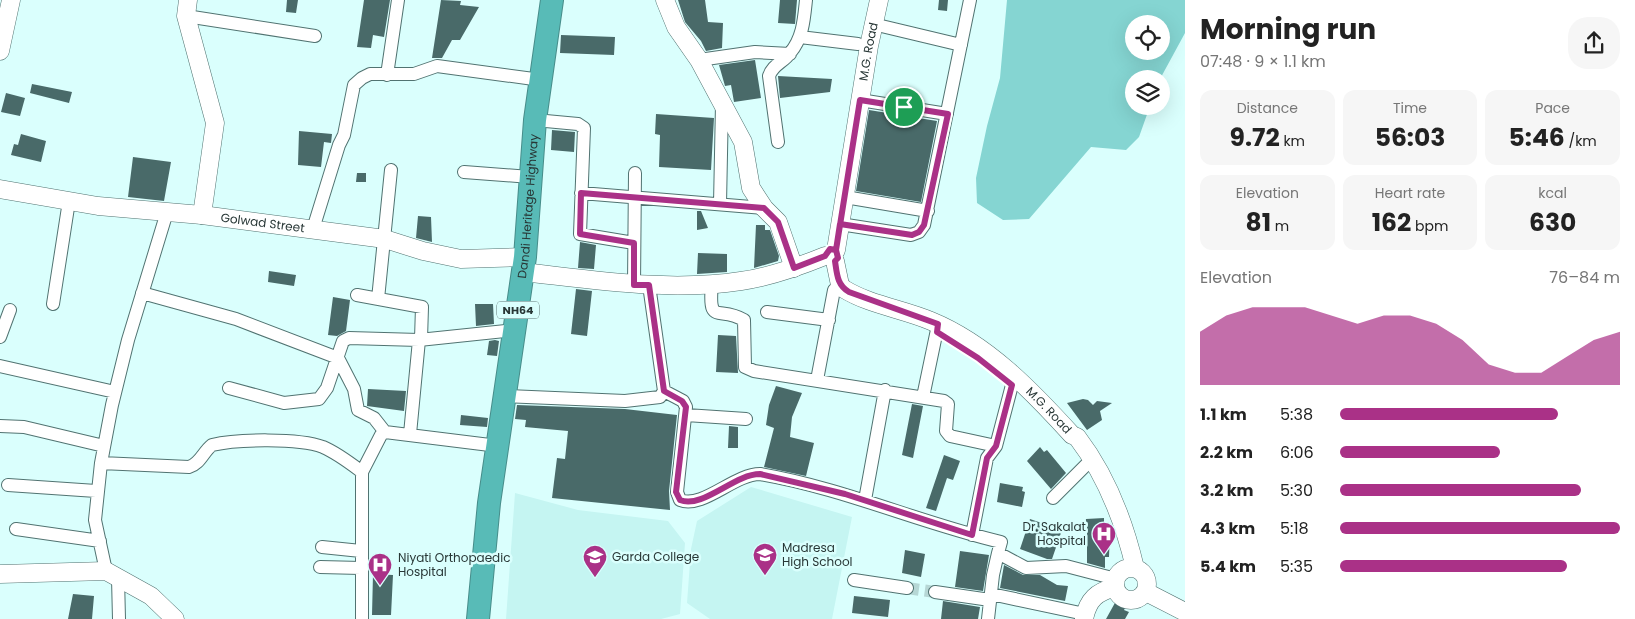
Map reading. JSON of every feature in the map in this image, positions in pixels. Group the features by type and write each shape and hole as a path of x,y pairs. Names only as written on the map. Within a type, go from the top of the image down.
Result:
{"highway":[{"name":"Dandi Heritage Highway","path":"478,619 483,549 524,265 535,120 552,0"}],"main road":[{"path":"664,0 676,27 699,60 743,142 751,188 764,208 778,222 794,268"},
{"name":"M.G. Road","path":"868,0 858,44 830,256 834,290 844,298 856,299 938,328 982,352 1022,382 1086,448 1115,504 1127,533 1133,567"},
{"name":"M.G. Road","path":"856,299 840,285 830,256 840,224 873,24 879,0"},
{"path":"1,42 7,5"},
{"path":"187,8 215,124 202,214"},
{"name":"Golwad Street","path":"0,189 98,206 202,214 384,239 423,251 461,258 524,265 641,285 740,282 794,268 830,256"},
{"name":"M.G. Road","path":"938,328 1048,415 1070,439 1108,507 1133,567"},
{"path":"1147,587 1137,599 1132,600 1121,596 1116,583 1120,572 1133,567 1144,573 1147,587 1185,612"},
{"path":"0,574 112,575 151,596 175,619"},
{"path":"1085,616 1094,596 1116,583"},
{"path":"1147,587 1185,600"}],"street":[{"path":"388,75 398,0"},
{"path":"778,142 769,76 772,67 790,54 800,38 806,0"},
{"path":"840,224 912,235 919,232 924,225 970,0"},
{"path":"187,8 315,36"},
{"path":"873,24 961,45"},
{"path":"800,38 858,44"},
{"path":"699,60 755,52 790,54"},
{"path":"313,229 339,145 344,135 354,85 362,78 370,74 414,74 437,66 540,80"},
{"path":"860,100 948,114"},
{"path":"720,204 722,101"},
{"path":"535,120 578,124 584,128 580,234 634,243"},
{"path":"378,299 391,170"},
{"path":"464,172 530,177"},
{"path":"505,396 625,401 654,399 660,397 664,391 634,243 634,173"},
{"path":"581,193 764,208"},
{"path":"845,197 928,212"},
{"path":"53,304 69,201"},
{"path":"119,619 112,575 95,520 96,491 115,392 142,293 167,212"},
{"path":"712,283 710,305 712,310 716,314 738,317 744,320 745,367 754,371 886,390 948,404 946,431 950,436 996,446"},
{"path":"817,380 834,290"},
{"path":"142,293 236,319 338,358 354,390 358,410 374,418 385,432"},
{"path":"356,296 422,307 410,434"},
{"path":"0,337 10,310"},
{"path":"767,312 829,320"},
{"path":"923,397 938,328"},
{"path":"230,388 284,403 319,399 327,388 343,341 349,338 420,340 515,330"},
{"path":"0,366 115,392"},
{"path":"972,535 987,458 996,446 1012,385"},
{"path":"865,500 886,390"},
{"path":"664,391 682,401 686,415 676,492 680,500 693,501 746,476 760,474 865,500 972,535 1001,542 992,575 988,619"},
{"path":"686,415 746,420"},
{"path":"0,426 24,427 104,446"},
{"path":"362,619 362,472 381,435 385,432 410,434 498,446"},
{"path":"101,463 189,467 196,465 212,445 278,441 308,443 324,448 362,472"},
{"path":"1054,498 1086,465"},
{"path":"8,485 96,491"},
{"path":"16,529 100,541"},
{"path":"322,548 361,551"},
{"path":"998,553 1026,568 1066,566 1116,583"},
{"path":"320,567 361,568"},
{"path":"854,580 907,588"},
{"path":"935,592 991,597 1085,616"}],"shaded area":[{"path":"1007,0 1185,0 1185,33 1165,70 1125,70 1125,115 1147,115 1139,137 1126,150 1091,147 1029,219 1003,220 977,203 976,178 1000,78"},
{"name":"Madresa High School","path":"751,487 852,517 832,619 710,619 687,603 691,549 697,521"},
{"name":"Garda College","path":"515,493 578,510 668,521 685,543 680,614 661,619 506,619"}],"building":[{"path":"287,0 298,0 296,13 286,12"},
{"path":"364,0 390,0 384,37 373,35 371,48 357,47"},
{"path":"441,0 461,1 460,5 479,7 460,40 452,40 442,58 432,58"},
{"path":"678,0 705,0 708,22 723,23 722,48 706,51 701,41 685,22"},
{"path":"780,0 797,0 795,24 778,23"},
{"path":"939,0 948,0 947,11 938,10"},
{"path":"561,35 615,37 614,55 560,53"},
{"path":"755,60 761,98 734,102 731,85 725,86 719,65"},
{"path":"778,76 832,79 830,92 780,98"},
{"path":"32,84 72,92 69,103 30,93"},
{"path":"6,93 25,98 20,116 1,112"},
{"path":"869,110 937,121 921,202 856,191"},
{"path":"656,114 714,118 711,170 659,167 660,135 655,134"},
{"path":"552,130 575,132 574,152 551,150"},
{"path":"299,131 332,134 331,143 324,142 321,167 298,165"},
{"path":"21,134 46,141 41,162 11,155 14,144 18,145"},
{"path":"133,157 171,162 164,201 128,197"},
{"path":"357,173 366,173 366,182 356,182"},
{"path":"697,211 701,211 708,228 697,230"},
{"path":"418,216 431,217 432,242 416,238"},
{"path":"756,225 765,225 765,230 770,230 779,256 778,261 754,268"},
{"path":"580,242 596,245 594,269 578,268"},
{"path":"698,253 727,254 727,272 697,274"},
{"path":"269,271 296,275 294,286 268,282"},
{"path":"576,289 592,291 587,336 571,334"},
{"path":"333,297 350,300 346,331 337,336 328,335"},
{"path":"475,304 493,304 494,324 476,326"},
{"path":"718,335 736,336 738,373 716,372"},
{"path":"489,341 499,341 497,356 487,355"},
{"path":"776,386 802,393 792,417 790,437 814,443 806,476 764,467 774,428 766,425 769,405"},
{"path":"368,389 406,391 404,411 367,406"},
{"path":"1083,399 1088,400 1093,405 1097,401 1112,403 1100,411 1102,420 1087,430 1067,403"},
{"path":"912,404 923,406 913,458 902,455"},
{"path":"517,405 625,409 677,415 669,491 670,510 552,498 557,458 565,459 568,431 525,427 526,420 515,419"},
{"path":"461,415 488,418 487,427 460,425"},
{"path":"729,426 738,427 738,448 728,448"},
{"path":"1040,447 1044,452 1047,450 1066,473 1051,489 1027,461"},
{"path":"944,455 960,461 953,480 947,478 936,511 926,508"},
{"path":"1000,483 1023,487 1022,491 1025,492 1022,507 997,502"},
{"path":"1104,518 1104,529 1110,529 1109,557 1105,557 1105,568 1087,563 1087,527 1085,527 1086,519"},
{"path":"1030,519 1062,530 1052,559 1020,549"},
{"path":"905,550 925,554 921,577 902,573"},
{"path":"960,551 989,555 983,591 955,587"},
{"path":"1004,565 1023,575 1040,575 1057,585 1068,586 1065,601 1000,588"},
{"path":"373,574 393,575 391,615 372,615"},
{"path":"73,594 94,596 92,619 68,619"},
{"path":"854,596 890,600 888,617 852,613"},
{"path":"943,601 980,607 978,619 941,619"},
{"path":"1116,601 1126,606 1124,610 1129,612 1125,619 1106,619"}],"tunnel":[{"path":"907,588 935,592"}],"place":[{"name":"Dr. Sakalat Hospital","path":"1104,555"},
{"name":"Madresa High School","path":"765,576"},
{"name":"Garda College","path":"595,578"},
{"name":"Niyati Orthopaedic Hospital","path":"380,586"}],"route":[{"path":"904,107 860,100 836,250 830,249 825,256 794,268 778,222 764,208 581,193 578,230 580,234 582,236 634,243 634,285 649,285 664,391 682,401 686,407 676,492 680,500 685,502 693,501 746,476 760,474 845,494 972,535 983,473 987,458 996,446 1012,385 978,358 951,339 937,332 938,324 849,292 840,285 837,275 835,261 838,258 836,250 840,224 912,235 919,232 924,225 948,114 904,107"}]}
